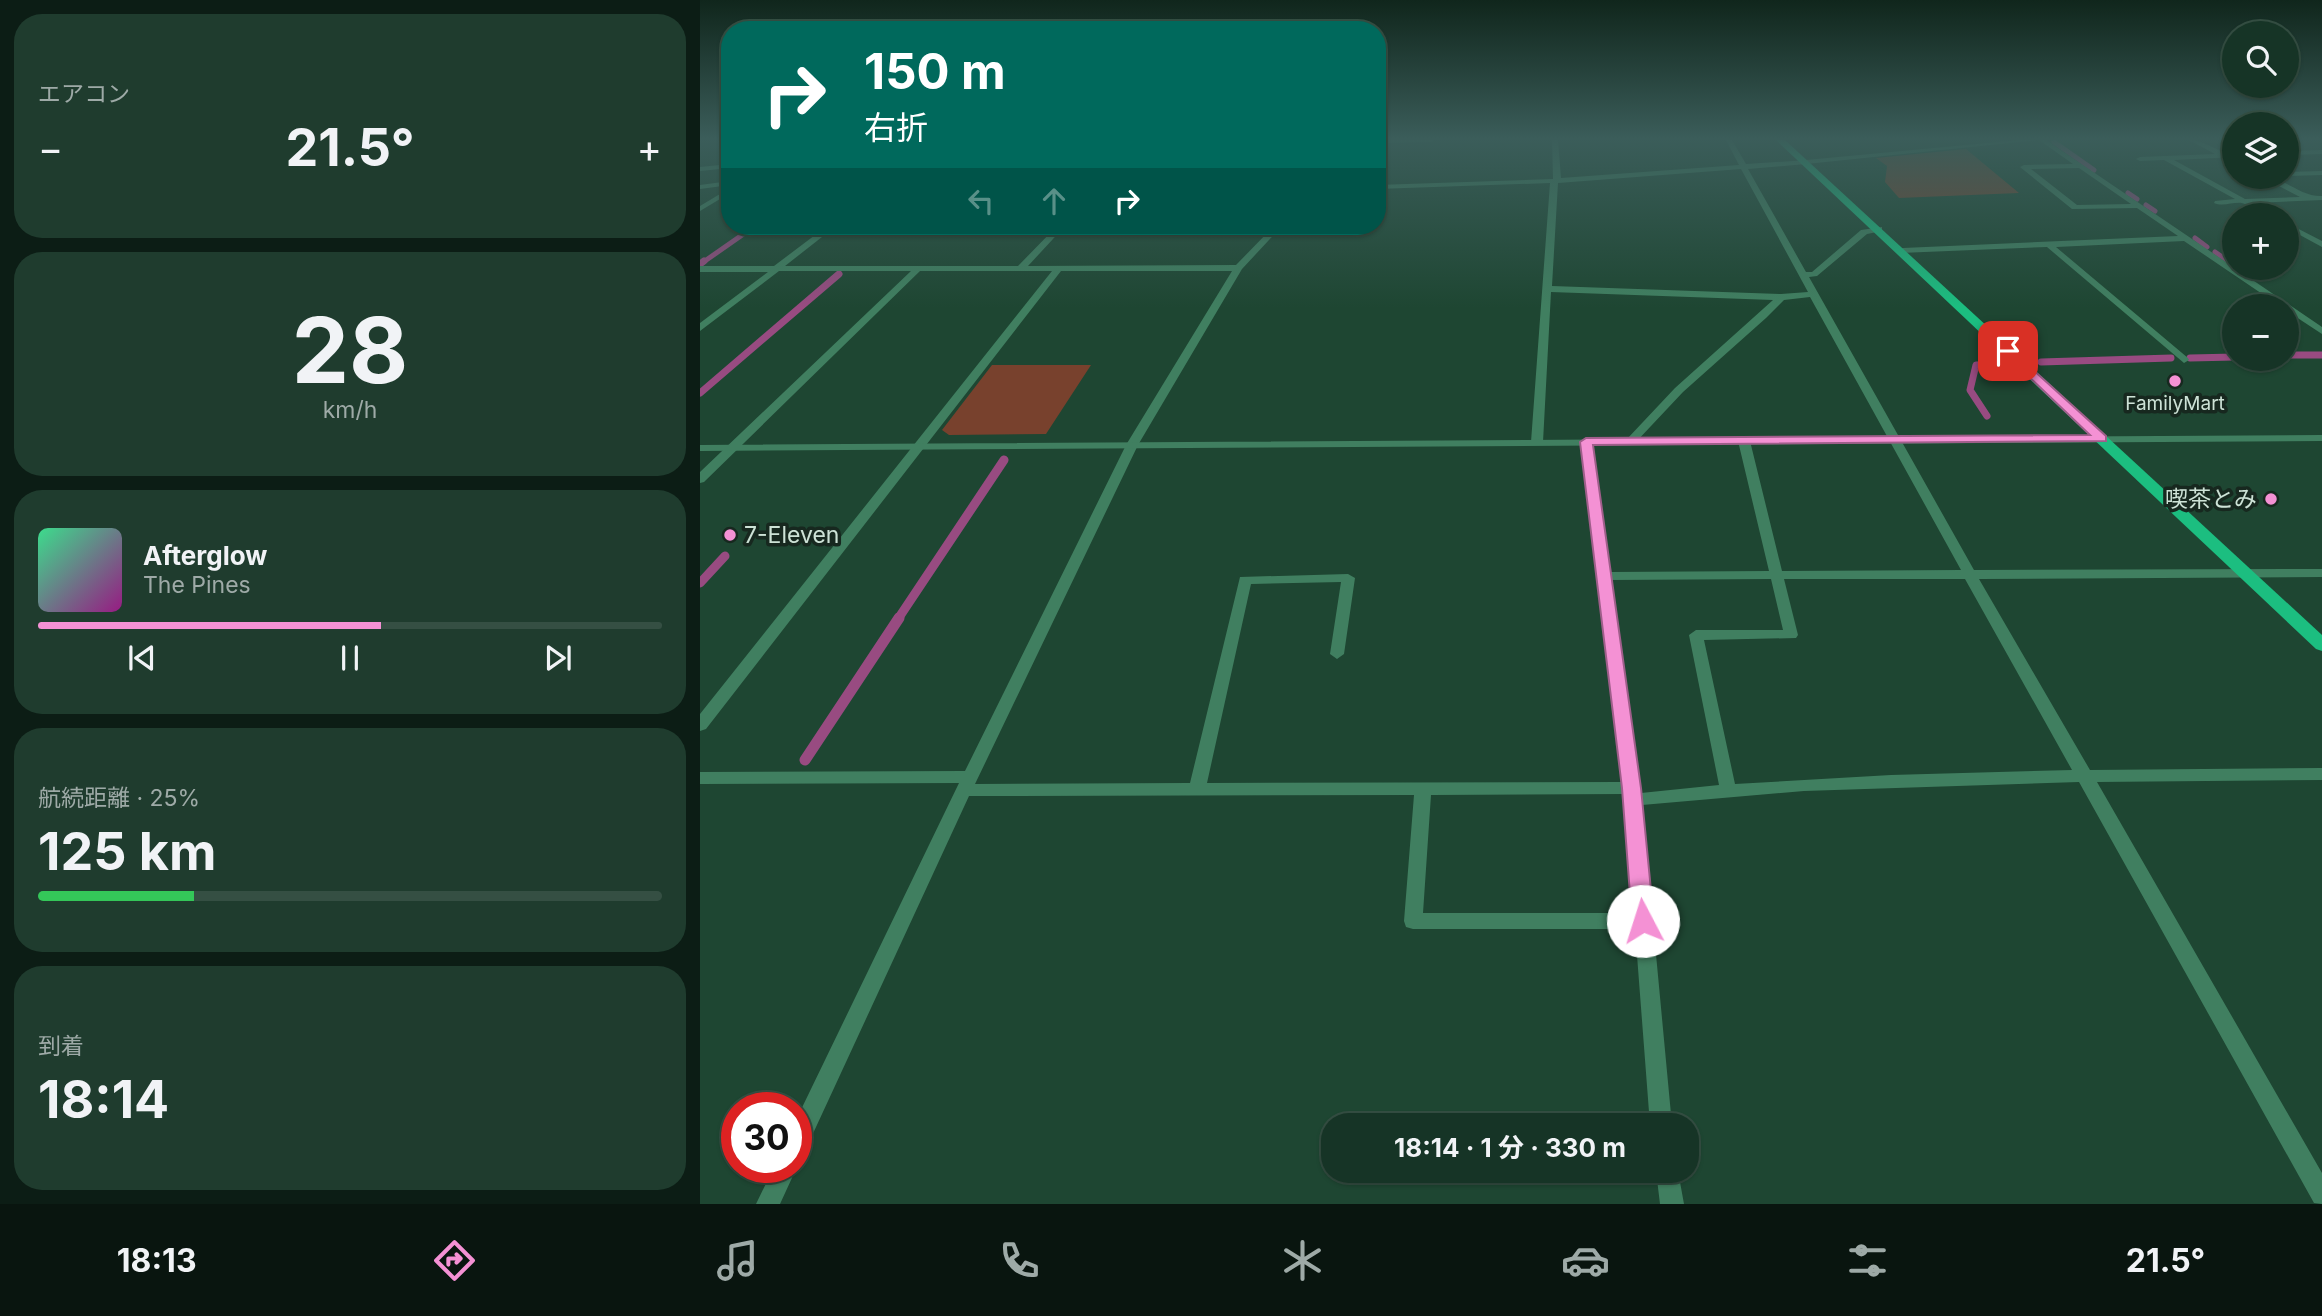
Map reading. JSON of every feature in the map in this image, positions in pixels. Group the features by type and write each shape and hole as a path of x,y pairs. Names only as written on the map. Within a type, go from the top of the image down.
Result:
{"main road":[{"path":"1843,196 2322,645"}],"street":[{"path":"700,209 720,196"},
{"path":"1538,442 1555,196"},
{"path":"1760,196 1894,441 2322,1195"},
{"path":"2061,196 2075,207 2141,206"},
{"path":"2126,196 2268,294"},
{"path":"2235,196 2248,203"},
{"path":"2305,196 2322,205"},
{"path":"2218,203 2322,198"},
{"path":"1803,275 1814,274 1864,232 1879,229"},
{"path":"2299,232 2322,244"},
{"path":"700,328 820,235"},
{"path":"1019,270 1052,235"},
{"path":"812,1111 967,783 1132,445 1238,268 1269,235"},
{"path":"1903,251 2188,238"},
{"path":"2047,243 2184,360"},
{"path":"700,270 1238,268"},
{"path":"700,725 1057,270"},
{"path":"700,480 916,271"},
{"path":"1548,289 1781,297 1814,294"},
{"path":"1631,441 1670,398 1781,297"},
{"path":"2299,315 2322,331"},
{"path":"700,448 2322,438"},
{"path":"1728,789 1696,635 1791,635 1744,441"},
{"path":"1586,442 1632,794 1660,1113"},
{"path":"1605,576 2322,573"},
{"path":"1197,789 1245,580 1348,578 1338,654"},
{"path":"700,778 1197,789 1423,788 1632,794 1875,782 2322,774"},
{"path":"1423,788 1413,921 1643,921"},
{"path":"768,1204 778,1183"},
{"path":"1669,1183 1672,1204"}],"shaded area":[{"path":"1897,196 1943,196 1899,198"},
{"path":"992,365 1091,365 1046,434 949,435 942,430"}],"waterway":[{"path":"2133,196 2137,199"},
{"path":"2146,205 2155,211"},
{"path":"702,263 742,235"},
{"path":"2195,238 2207,247"},
{"path":"2215,252 2222,257"},
{"path":"700,264 704,261"},
{"path":"700,393 839,274"},
{"path":"2299,355 2322,355"},
{"path":"2190,358 2222,357"},
{"path":"2041,362 2171,358"},
{"path":"1987,416 1970,390 1976,365 1999,364"},
{"path":"898,619 1004,460"},
{"path":"700,583 725,556"},
{"path":"805,760 899,618"}],"place":[{"name":"FamilyMart","path":"2175,381"},
{"name":"喫茶とみ","path":"2271,499"},
{"name":"7-Eleven","path":"730,535"}],"route":[{"path":"1643,921 1631,788 1586,442 2101,439 2008,351"}]}
